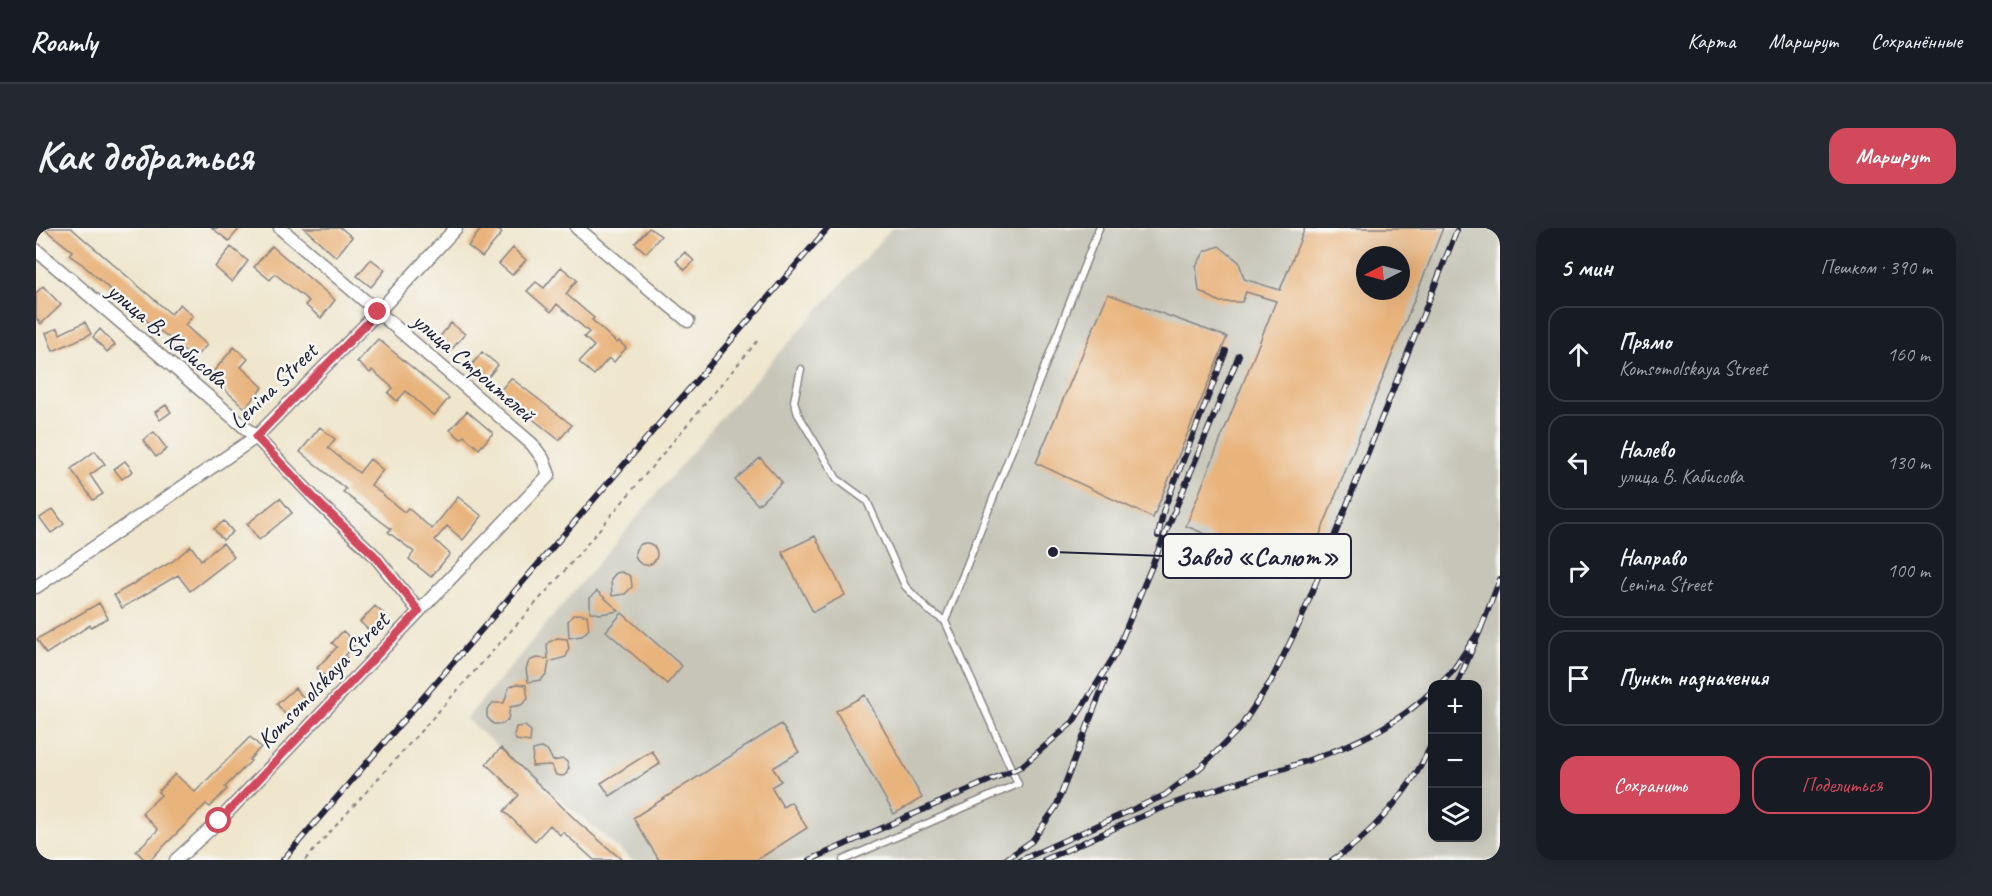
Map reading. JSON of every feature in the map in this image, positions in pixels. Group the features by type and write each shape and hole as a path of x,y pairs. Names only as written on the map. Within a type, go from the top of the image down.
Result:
{"street":[{"name":"улица Строителей","path":"280,228 532,444 543,459 549,475"},
{"name":"Lenina Street","path":"36,587 256,437 456,228"},
{"path":"577,228 688,321"},
{"name":"улица В. Кабисова","path":"36,250 256,437 321,505 375,556 419,611"},
{"name":"Komsomolskaya Street","path":"176,860 219,821 549,475"}],"lane":[{"path":"945,621 1099,228"},
{"path":"801,369 794,401 798,414 837,479 867,501 905,586 928,610 945,621 1018,784 843,860"}],"path":[{"path":"305,860 561,575 760,338"}],"shaded area":[{"path":"892,228 1500,228 1500,860 632,860 466,719 719,420"}],"building":[{"path":"43,228 71,228 171,314 180,304 193,316 185,325 207,345 193,359 69,255 72,251"},
{"path":"212,228 240,228 229,241"},
{"path":"304,228 341,228 352,237 336,257"},
{"path":"482,228 495,228 502,233 482,257 468,246"},
{"path":"649,228 661,236 646,253 635,243"},
{"path":"1305,228 1443,228 1304,574 1186,526 1276,301 1246,292 1242,302 1220,302 1199,291 1196,266 1205,251 1219,246 1239,262 1244,279 1280,290"},
{"path":"272,246 335,300 321,318 305,305 309,301 275,274 270,280 254,267"},
{"path":"231,247 248,261 232,282 215,267"},
{"path":"513,248 526,260 512,275 499,264"},
{"path":"685,252 694,261 685,270 676,261"},
{"path":"371,259 385,270 371,287 357,276"},
{"path":"561,267 577,280 566,294 594,318 592,320 617,343 619,341 626,348 614,362 609,358 594,375 579,362 594,346 584,337 589,332 557,304 551,312 527,291 536,282 544,288"},
{"path":"43,286 61,305 41,324 36,318 36,293"},
{"path":"1108,294 1227,337 1153,518 1036,463"},
{"path":"85,322 91,334 53,351 46,333 58,328 60,334"},
{"path":"451,323 465,334 451,350 438,339"},
{"path":"100,329 115,345 107,352 93,337"},
{"path":"378,339 449,398 434,416 406,391 397,401 388,393 393,388 372,370 370,373 357,362"},
{"path":"234,347 248,359 241,367 263,387 245,408 210,376"},
{"path":"482,352 498,365 485,381 469,368"},
{"path":"511,378 572,425 559,440 499,392"},
{"path":"166,405 171,412 160,420 155,412"},
{"path":"467,411 493,433 479,449 464,436 461,439 450,430"},
{"path":"320,427 335,439 328,448 359,473 370,459 383,470 371,485 404,512 408,508 432,529 458,497 482,516 463,540 447,526 435,540 450,554 431,577 409,559 414,552 388,532 391,529 343,492 346,489 300,452"},
{"path":"154,432 167,449 156,457 143,440"},
{"path":"95,451 105,464 90,475 103,494 93,500 71,469"},
{"path":"760,458 782,482 758,505 735,480"},
{"path":"125,461 133,471 122,479 114,469"},
{"path":"280,498 292,513 259,540 247,524"},
{"path":"53,509 64,524 51,533 40,518"},
{"path":"224,521 233,532 223,540 214,529"},
{"path":"815,536 845,595 813,612 782,552"},
{"path":"223,543 234,557 190,591 178,575 122,608 114,595 173,561 191,546 201,560"},
{"path":"646,543 654,546 657,554 654,562 646,565 638,562 635,554 638,546"},
{"path":"616,573 629,575 632,587 625,594 612,596 611,579"},
{"path":"597,591 619,611 600,614 590,612 590,598"},
{"path":"99,603 108,618 91,627 90,625 46,654 37,639"},
{"path":"375,606 386,616 371,632 360,622"},
{"path":"622,613 682,666 667,684 606,631"},
{"path":"573,615 587,615 589,629 582,636 569,638 568,621"},
{"path":"343,631 356,643 345,656 347,658 328,679 317,668 337,647 332,643"},
{"path":"557,638 567,639 569,649 566,657 549,662 547,673 541,680 528,682 526,669 529,661 536,658 548,659 547,645"},
{"path":"517,684 526,685 528,699 521,705 510,707 508,720 502,724 493,724 487,717 487,709 493,703 504,703 509,687"},
{"path":"295,688 304,698 287,716 277,704"},
{"path":"865,695 922,798 894,814 836,711"},
{"path":"781,724 799,752 773,768 781,781 771,787 783,807 791,802 807,828 757,860 659,860 633,818"},
{"path":"525,726 531,731 530,742 516,740 514,735 516,727"},
{"path":"250,737 261,747 249,760 251,761 225,787 227,789 210,807 206,804 150,860 145,860 136,851 158,830 142,813 161,795 158,792 175,774 195,792"},
{"path":"501,748 579,823 622,860 594,860 563,832 560,835 550,825 535,841 504,811 519,795 486,764"},
{"path":"541,748 548,751 553,761 563,759 567,762 569,768 566,774 556,775 551,765 532,766 533,750"},
{"path":"652,751 660,764 610,796 601,783"}],"railway":[{"path":"283,860 828,228"},
{"path":"1021,860 1165,795 1201,767 1240,728 1271,681 1300,622 1457,230"},
{"path":"1158,536 1164,509 1226,351"},
{"path":"810,860 1022,766 1073,722 1116,653 1239,355"},
{"path":"1481,628 1500,579"},
{"path":"1444,680 1452,672 1481,628 1459,680"},
{"path":"1005,860 1032,841 1056,807 1105,681"},
{"path":"1044,860 1170,805 1342,748 1374,733 1404,714 1428,694"},
{"path":"1332,860 1362,838 1390,809 1403,793 1428,751"}],"place":[{"name":"Завод «Салют»","path":"1053,552"}],"route":[{"path":"219,821 419,611 375,556 321,505 256,437 378,312"}]}
